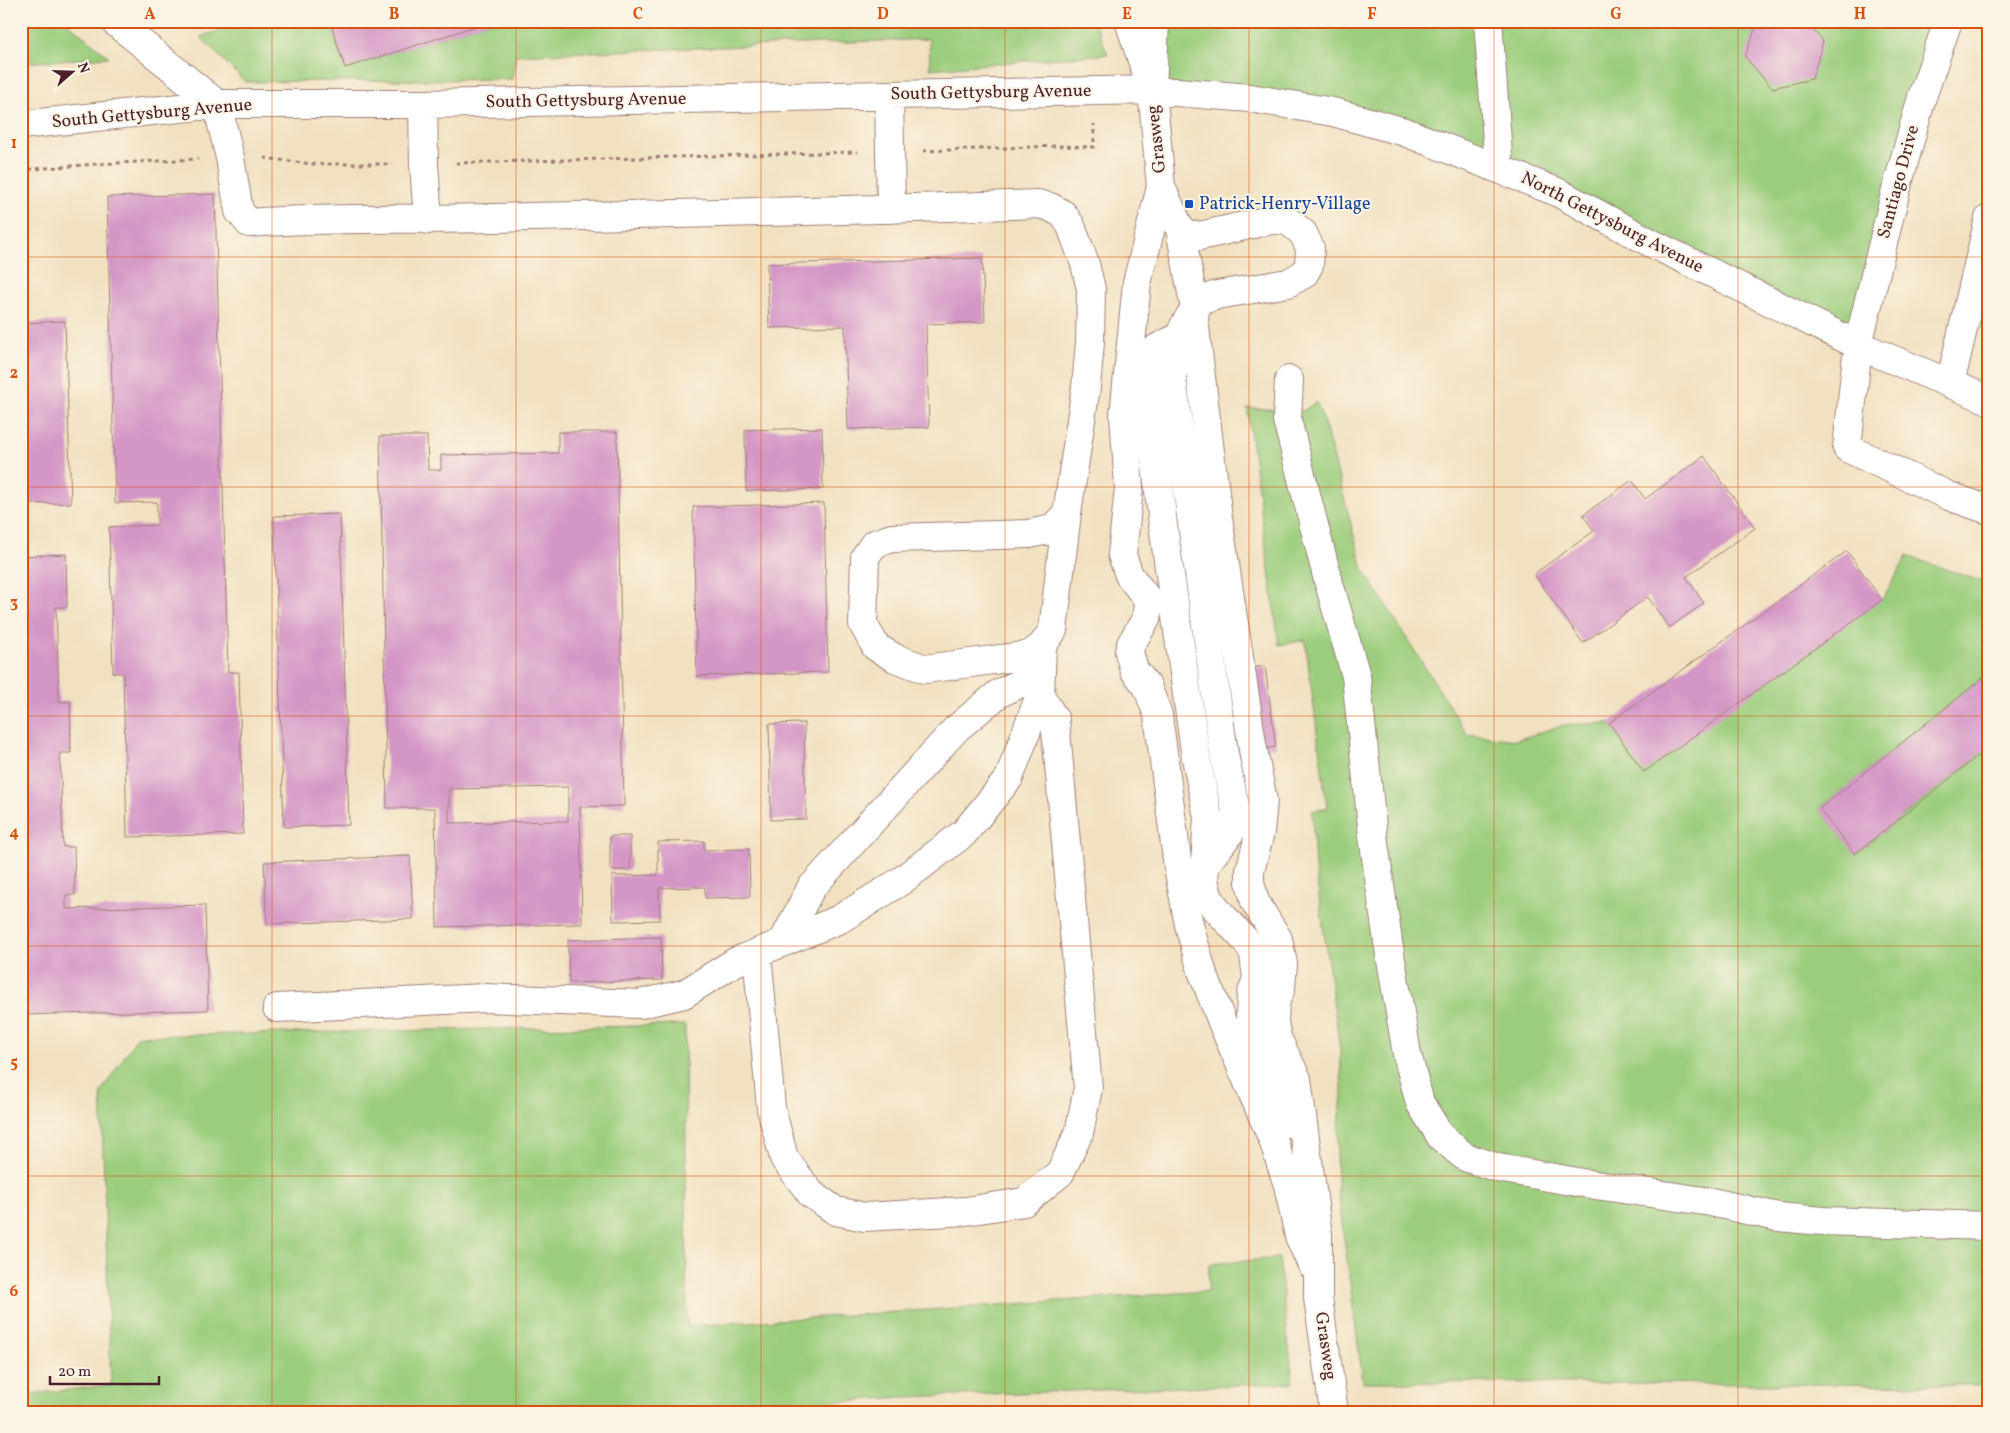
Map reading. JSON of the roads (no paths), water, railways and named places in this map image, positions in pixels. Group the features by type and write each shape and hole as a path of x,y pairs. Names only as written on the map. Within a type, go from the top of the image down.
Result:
{"street":[{"path":"114,21 217,104 230,158 239,211 249,223 891,210 1038,204 1050,207 1062,214 1071,226 1092,289 1086,387 1067,513 1053,630 1042,646 1030,655 924,669 895,658 876,647 863,624 865,557 874,544 892,538 1029,534 1052,529 1067,513"},
{"path":"1129,21 1152,90"},
{"path":"1152,90 1155,21"},
{"path":"1488,21 1499,168"},
{"name":"Santiago Drive","path":"1858,345 1917,114 1948,21"},
{"name":"South Gettysburg Avenue","path":"21,125 217,104 423,104 1152,90"},
{"name":"North Gettysburg Avenue","path":"1152,90 1250,98 1333,112 1405,132 1557,192 1651,243 1858,345 1989,400"},
{"name":"Grasweg","path":"1152,90 1161,187"},
{"path":"889,95 891,210"},
{"path":"423,104 424,164 428,220"},
{"path":"1161,187 1172,215 1180,229 1195,308 1196,347 1218,518 1253,750 1263,801 1260,832 1250,870 1250,882 1255,902 1278,939 1284,964 1281,988 1275,1003 1274,1022 1277,1038 1297,1079 1318,1235 1318,1288"},
{"path":"1161,187 1138,283 1124,415 1129,488 1122,555 1129,575 1140,587 1146,597 1148,606 1146,619 1130,644 1129,652 1134,670 1146,686 1158,715 1178,867 1189,925 1202,971 1273,1140 1288,1185 1299,1236 1318,1288"},
{"path":"1180,229 1187,235 1200,236 1275,219 1288,221 1303,233 1310,248 1309,264 1304,274 1288,283 1216,294 1202,300 1183,325 1174,355 1172,379 1224,754 1236,811 1232,830 1205,864 1204,880 1208,896 1217,910 1247,942 1254,954 1257,979 1251,995 1250,1019 1253,1034 1260,1054 1306,1146"},
{"path":"1950,384 1989,219"},
{"path":"1858,345 1847,448 1949,496 1989,510"},
{"path":"1288,380 1287,420 1328,580 1356,676 1372,836 1407,1054 1420,1103 1441,1137 1465,1157 1498,1168 1582,1183 1711,1202 1778,1217 1823,1221 1989,1226"},
{"path":"277,1008 486,998 640,1004 684,994 735,962 840,919 901,881 964,833 1009,778 1041,684 1042,646"},
{"path":"784,942 811,888 956,729 998,694 1041,684"},
{"path":"757,953 771,1108 784,1158 811,1194 836,1211 865,1217 966,1211 1024,1202 1060,1173 1079,1133 1088,1088 1055,720 1041,684"},
{"name":"Grasweg","path":"1318,1288 1334,1412"}],"place":[{"name":"Patrick-Henry-Village","path":"1189,204"}]}
